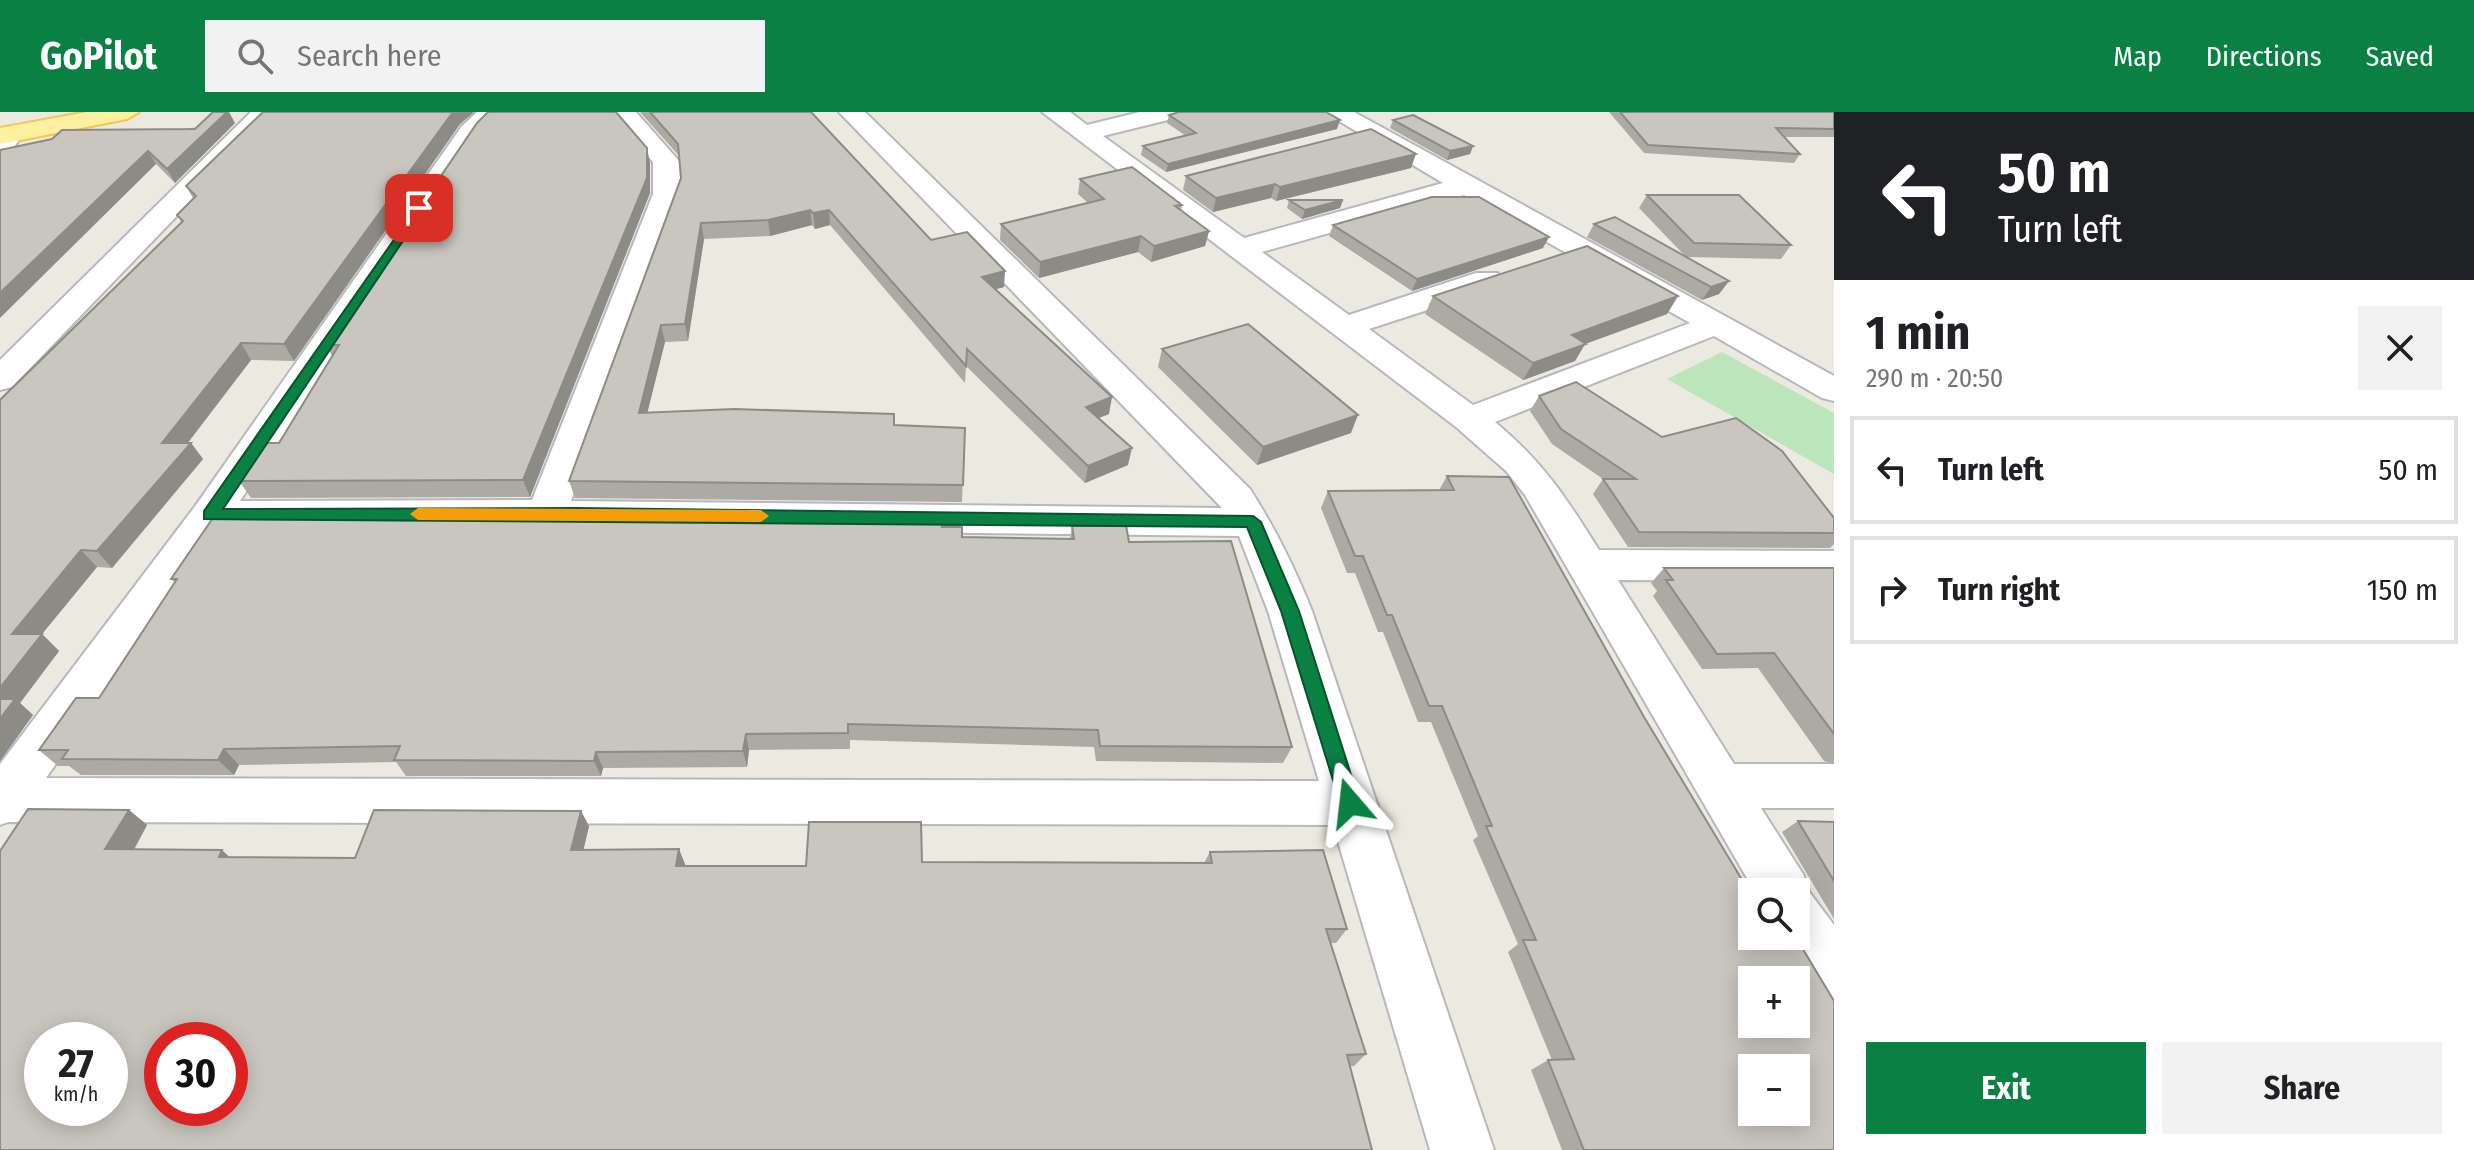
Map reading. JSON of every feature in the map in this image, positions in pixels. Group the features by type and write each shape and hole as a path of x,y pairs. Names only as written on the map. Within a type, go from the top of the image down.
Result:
{"main road":[{"path":"3,140 127,112"}],"street":[{"path":"0,380 265,112"},
{"path":"1,802 210,515 471,131 491,112"},
{"path":"546,514 667,194 666,161 622,112"},
{"path":"851,112 1236,498 1253,522 1290,611 1462,1150"},
{"path":"1054,112 1469,419 1519,462 1540,487 1776,878"},
{"path":"1084,133 1171,112"},
{"path":"1338,126 1371,131 1834,390"},
{"path":"1154,186 1185,178"},
{"path":"1239,249 1467,185"},
{"path":"1344,327 1581,249"},
{"path":"1469,419 1716,324"},
{"path":"210,515 546,514 1253,522"},
{"path":"1588,565 1834,566"},
{"path":"1720,786 1834,786"},
{"path":"1,802 1350,803"},
{"path":"1810,937 1834,977"}],"green space":[{"path":"1722,352 1834,413 1834,474 1667,379"}],"building":[{"path":"213,112 227,112 167,169 148,151 0,293 0,150 52,139 62,130 195,129"},
{"path":"263,112 453,112 284,344 241,343 162,443 191,443 97,551 81,550 12,634 42,634 0,688 0,400 183,221 177,215 196,196 186,186"},
{"path":"488,112 616,112 647,148 647,178 523,480 239,481 266,443 279,443 339,345 326,345 477,123"},
{"path":"650,112 811,112 931,240 967,232 1005,271 982,277 1112,397 1086,407 1132,448 1088,466 967,349 966,366 829,210 813,213 810,210 768,220 701,223 685,324 661,325 639,413 734,409 894,414 894,425 965,428 963,485 569,481 681,178 678,144"},
{"path":"1179,112 1326,112 1340,120 1168,164 1143,146 1196,133 1169,115"},
{"path":"1620,112 1834,112 1834,129 1776,128 1800,154 1648,145"},
{"path":"1413,115 1473,146 1450,151 1393,120"},
{"path":"1371,129 1416,154 1280,187 1275,184 1216,198 1186,176"},
{"path":"1132,167 1182,205 1175,206 1209,231 1154,246 1141,236 1040,262 1001,224 1104,199 1080,179"},
{"path":"1647,195 1739,195 1791,245 1694,243"},
{"path":"1432,197 1479,197 1549,237 1417,279 1333,225"},
{"path":"1289,200 1343,200 1305,210"},
{"path":"1615,217 1729,281 1711,287 1594,224"},
{"path":"1587,246 1678,296 1572,335 1586,344 1533,363 1433,296"},
{"path":"1248,324 1358,415 1263,447 1162,349"},
{"path":"1576,382 1662,437 1736,418 1782,451 1834,518 1834,533 1639,532 1603,479 1636,479 1561,429 1539,396"},
{"path":"1447,476 1509,477 1644,717 1741,878 1738,878 1738,950 1803,950 1834,1001 1834,1150 1584,1150 1548,1060 1574,1059 1523,940 1536,940 1486,826 1492,826 1442,706 1429,706 1392,615 1387,615 1363,556 1355,556 1328,491 1454,490"},
{"path":"215,515 962,518 941,527 962,527 962,537 1074,539 1072,526 1126,525 1129,542 1231,541 1292,747 1100,746 1098,730 848,724 848,733 746,734 743,751 596,752 594,761 394,760 400,746 224,749 218,760 62,759 68,750 39,750 76,698 99,698 177,579 171,579"},
{"path":"1664,568 1834,568 1834,734 1774,653 1717,654 1666,580 1673,580"},
{"path":"0,699 15,699 0,719"},
{"path":"28,809 129,810 105,849 222,850 219,857 355,858 374,810 581,811 571,850 679,849 676,866 806,866 809,822 921,822 922,862 1212,863 1210,852 1323,850 1347,929 1326,929 1366,1054 1347,1055 1372,1150 0,1150 0,851"},
{"path":"1798,821 1834,822 1834,881"}],"slow traffic":[{"path":"418,514 761,516"}],"route":[{"path":"419,208 210,515 576,514 1253,522 1267,549 1290,611 1350,803"}]}
